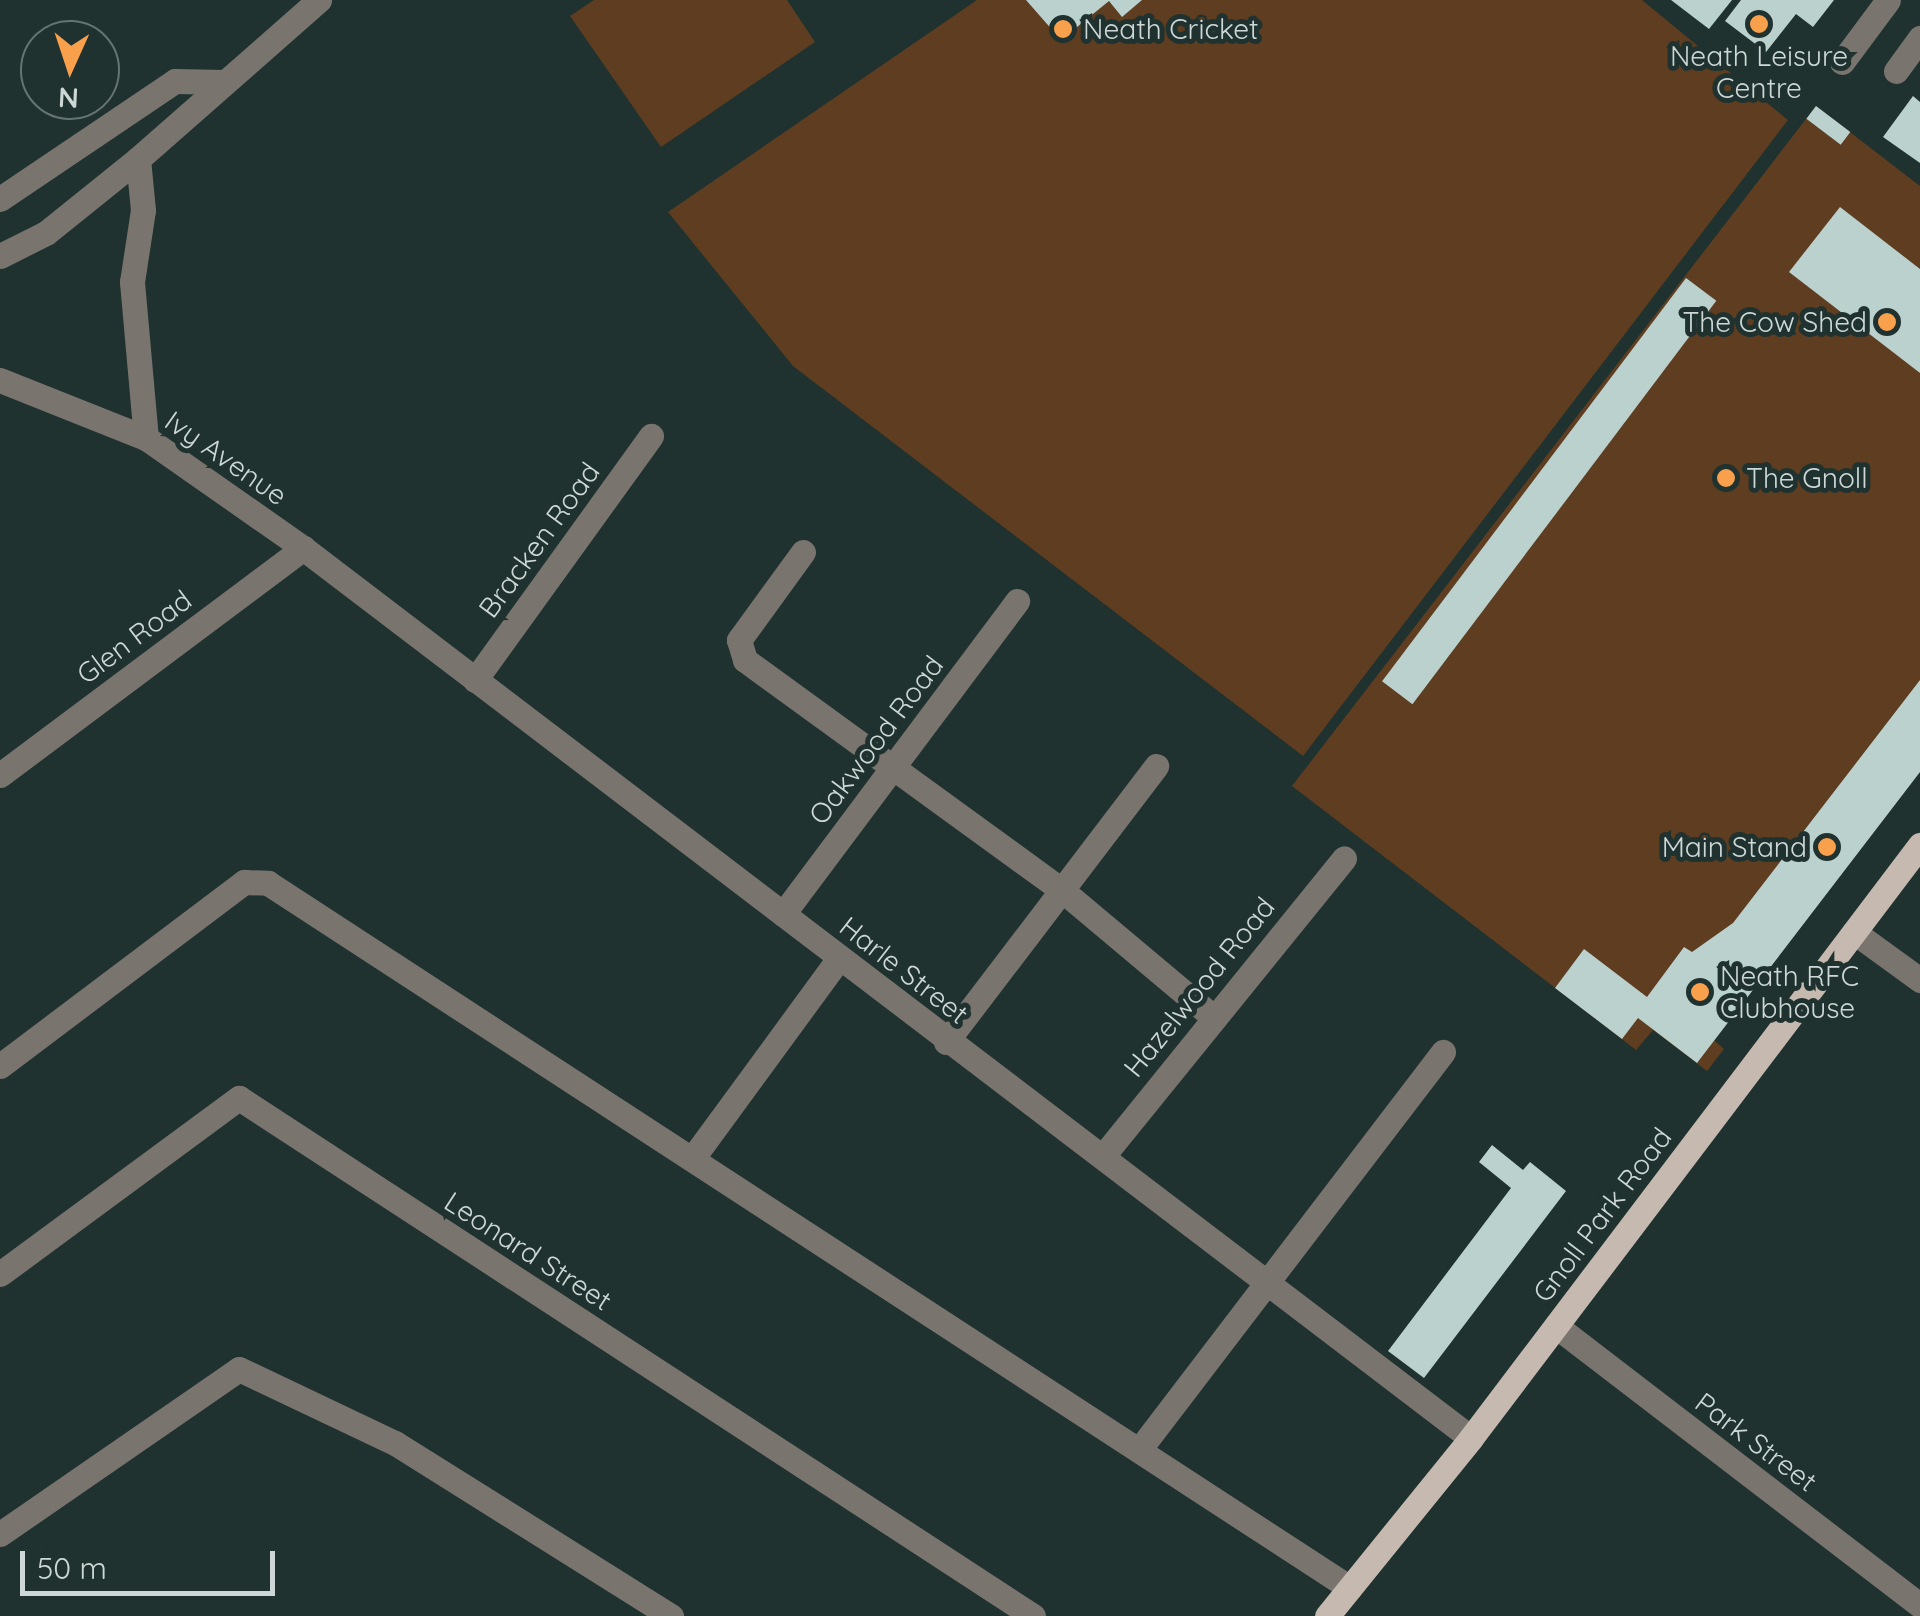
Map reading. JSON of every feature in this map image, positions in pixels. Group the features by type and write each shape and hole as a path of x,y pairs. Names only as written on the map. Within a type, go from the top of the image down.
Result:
{"main road":[{"name":"Gnoll Park Road","path":"1327,1616 1471,1438 1920,846"}],"street":[{"path":"1842,62 1888,0"},
{"path":"0,256 46,232 138,159 224,82 301,5"},
{"path":"1896,71 1920,38"},
{"path":"0,199 175,81 224,82"},
{"path":"138,159 143,210 132,282 146,438"},
{"name":"Ivy Avenue","path":"0,380 146,438 303,548"},
{"name":"Bracken Road","path":"475,680 651,436"},
{"name":"Harle Street","path":"303,548 946,1042 1103,1156 1471,1438"},
{"name":"Glen Road","path":"0,775 303,548"},
{"path":"803,552 739,640 745,660 1063,891 1212,1015"},
{"name":"Oakwood Road","path":"784,914 1016,601"},
{"path":"946,1042 1156,766"},
{"name":"Hazelwood Road","path":"1103,1156 1212,1015 1344,858"},
{"path":"0,1066 255,880 1350,1588"},
{"path":"1854,932 1920,980"},
{"path":"692,1160 839,958"},
{"path":"1138,1450 1443,1052"},
{"name":"Leonard Street","path":"0,1274 239,1098 1033,1616"},
{"name":"Park Street","path":"1556,1326 1920,1605"},
{"path":"0,1534 239,1369 396,1444 671,1616"}],"shaded area":[{"path":"594,0 787,0 815,42 661,147 570,16"},
{"path":"977,0 1642,0 1788,120 1303,756 793,366 668,212"},
{"name":"The Gnoll","path":"1816,106 1920,186 1920,772 1714,1040 1724,1049 1707,1071 1653,1030 1636,1050 1292,786"}],"building":[{"name":"Neath Cricket","path":"1026,0 1142,0 1122,17 1109,1 1061,40"},
{"name":"Neath Leisure Centre","path":"1671,0 1732,0 1709,29"},
{"name":"Neath Leisure Centre","path":"1741,0 1834,0 1813,27 1796,14 1766,52 1725,21"},
{"path":"1913,96 1920,102 1920,163 1883,137"},
{"path":"1816,106 1850,132 1841,145 1806,119"},
{"name":"The Cow Shed","path":"1840,207 1920,269 1920,373 1789,272"},
{"path":"1686,278 1716,301 1412,704 1382,681"},
{"path":"1920,680 1920,772 1697,1063 1638,1018 1622,1039 1555,988 1584,949 1647,997 1684,947 1692,952 1733,923"},
{"path":"1492,1145 1523,1170 1530,1162 1566,1191 1424,1378 1388,1351 1511,1188 1479,1162"}],"place":[{"name":"Neath Leisure Centre","path":"1759,24"},
{"name":"Neath Cricket","path":"1063,29"},
{"name":"The Cow Shed","path":"1887,322"},
{"name":"The Gnoll","path":"1726,478"},
{"name":"Main Stand","path":"1827,847"},
{"name":"Neath RFC Clubhouse","path":"1700,992"}]}
